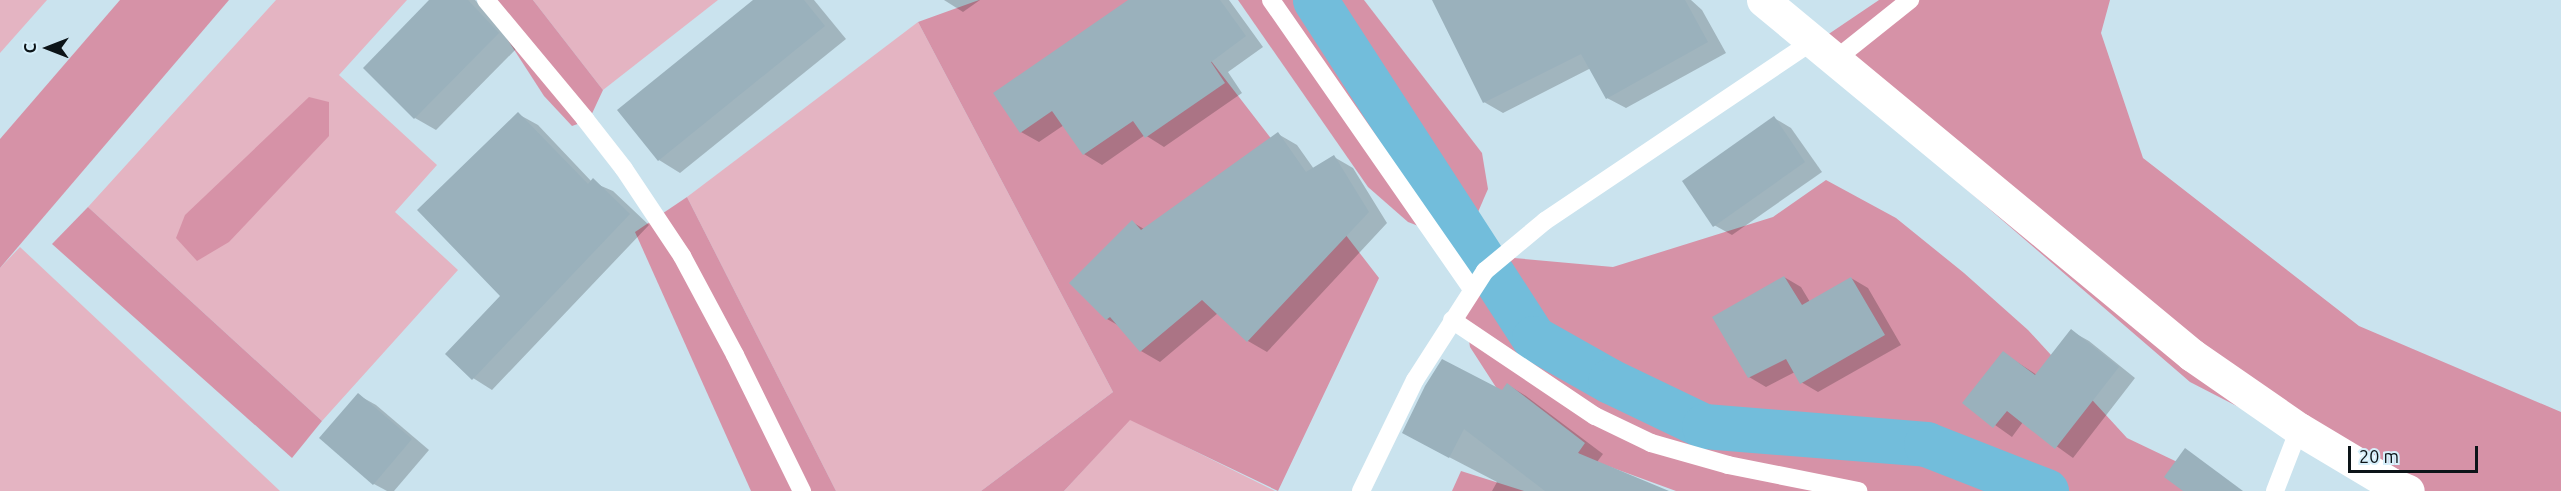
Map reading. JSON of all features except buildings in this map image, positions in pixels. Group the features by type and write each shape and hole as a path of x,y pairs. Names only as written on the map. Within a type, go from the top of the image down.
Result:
{"street":[{"path":"1763,0 2192,355 2299,429 2391,484 2408,491"}],"lane":[{"path":"486,0 624,169 682,256 735,355 802,491"},
{"path":"1271,0 1472,289"},
{"path":"1361,491 1415,380 1485,271 1545,221 1910,0"},
{"path":"1452,320 1595,416 1651,443 1728,465 1858,491"},
{"path":"2275,491 2299,429"}],"shaded area":[{"path":"0,0 47,0 0,53"},
{"path":"120,0 229,0 0,268 0,139"},
{"path":"276,0 407,0 339,75 437,165 395,212 458,270 322,421 88,207"},
{"path":"482,0 533,0 603,90 589,120 572,126 544,96"},
{"path":"533,0 718,0 603,90"},
{"path":"979,0 1164,0 1379,278 1278,491 1130,420 1064,491 981,491 1113,392 918,22"},
{"path":"1238,0 1364,0 1482,153 1488,189 1478,212 1468,224 1442,235 1408,222 1368,187"},
{"path":"1879,0 2110,0 2101,33 2143,158 2359,326 2561,412 2561,491 2402,491 2190,382 1805,50"},
{"path":"918,22 1113,392 981,491 836,491 687,197"},
{"path":"309,97 329,102 329,136 229,242 197,261 176,238 185,215"},
{"path":"1826,180 1896,218 1964,273 2028,330 2127,438 2238,491 1676,491 1583,457 1501,395 1470,347 1463,304 1467,277 1514,258 1613,267 1773,217"},
{"path":"687,197 836,491 751,491 635,232"},
{"path":"88,207 322,421 292,458 52,244"},
{"path":"20,247 280,491 0,491 0,268"},
{"path":"1130,419 1275,491 1064,491"},
{"path":"1461,471 1524,491 1452,491"}],"waterway":[{"path":"1315,0 1534,338 1610,381 1704,426 1926,444 2046,491"}]}
